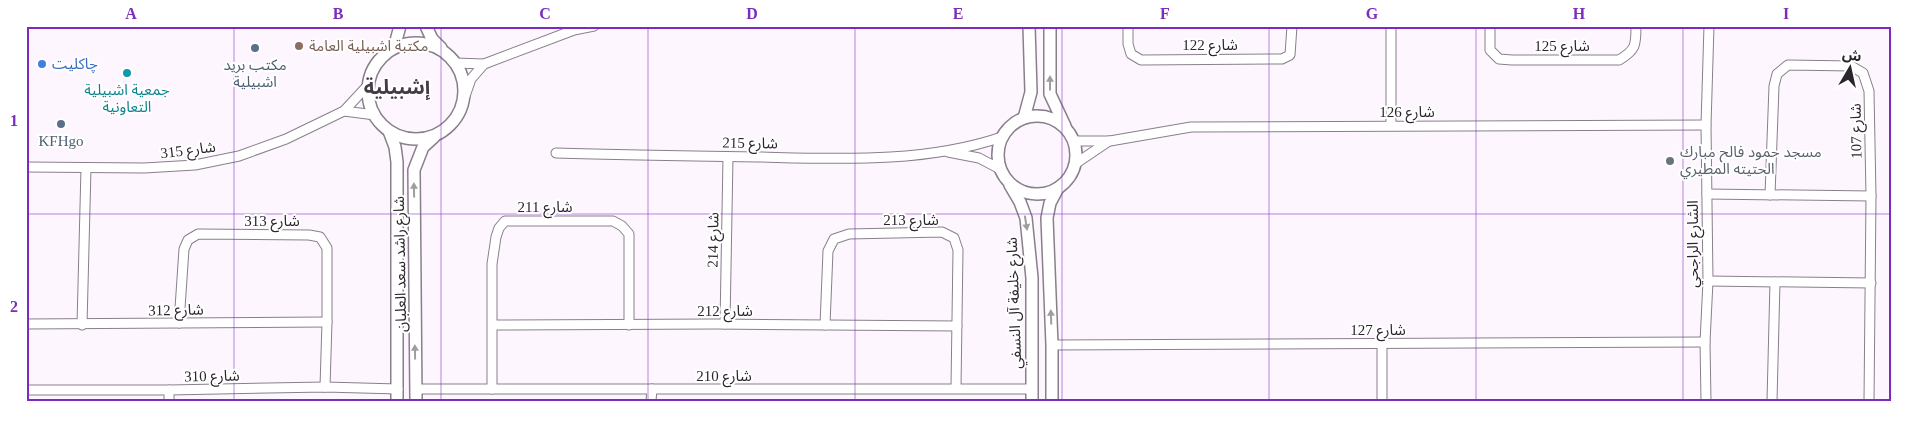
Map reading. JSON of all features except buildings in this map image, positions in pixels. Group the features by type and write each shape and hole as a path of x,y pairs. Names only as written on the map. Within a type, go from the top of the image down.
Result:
{"main road":[{"path":"394,48 400,26"},
{"path":"426,26 432,39 456,63 462,74 464,99 459,114 450,126 436,134 421,139 404,137 389,130 375,116 369,100 369,84 377,63 394,48 406,44 420,43 444,52"},
{"path":"1024,118 1031,92 1030,26"},
{"path":"1050,26 1050,94 1074,141 1076,152 1075,164 1069,178 1058,188 1050,203 1047,218 1052,345 1052,401"},
{"path":"1058,188 1045,193 1030,193 1017,188 1006,179 1000,168 998,152 1002,137 1011,126 1024,118 1046,117 1057,121 1066,128"},
{"name":"شارع راشد سعد العلبان","path":"389,130 395,147 397,162 398,395"},
{"name":"شارع راشد سعد العلبان","path":"416,401 414,170 423,147 436,134"},
{"name":"شارع خليفة آل النسفي","path":"1006,179 1020,202 1026,218 1032,278 1032,401"}],"street":[{"path":"456,63 484,64 574,30 594,26"},
{"name":"شارع 122","path":"1128,26 1128,44 1131,54 1141,60 1282,59 1290,55 1292,26"},
{"path":"1391,26 1391,125"},
{"name":"شارع 125","path":"1490,26 1490,50 1499,59 1619,60 1632,53 1636,42 1636,26"},
{"name":"الشارع الراجحي","path":"1706,401 1705,342 1708,281 1706,125 1709,26"},
{"path":"464,99 471,79 484,64"},
{"name":"شارع 107","path":"1770,195 1774,86 1777,74 1788,66 1851,66 1863,73 1869,91 1871,196 1869,401"},
{"name":"شارع 315","path":"26,166 144,168 195,165 239,156 278,142 344,111 369,84"},
{"path":"344,111 375,116"},
{"name":"شارع 126","path":"1074,141 1110,141 1191,127 1706,125"},
{"name":"شارع 215","path":"556,153 728,157 899,157 982,144 1002,137"},
{"name":"شارع 126","path":"1075,164 1110,141"},
{"name":"شارع 215","path":"942,151 979,158 1000,168"},
{"name":"شارع 214","path":"725,324 728,157"},
{"path":"82,325 86,168"},
{"path":"1707,194 1871,196"},
{"name":"شارع 211","path":"492,389 492,264 496,237 499,228 506,221 613,221 622,226 629,234 629,325"},
{"name":"شارع 213","path":"825,325 828,251 834,239 849,234 942,232 954,238 958,250 956,388"},
{"name":"شارع 313","path":"179,323 184,249 188,240 198,234 310,235 320,238 327,248 325,388"},
{"path":"1708,281 1871,283"},
{"path":"1772,401 1775,282"},
{"name":"شارع 312","path":"26,324 327,322"},
{"name":"شارع 212","path":"493,325 957,326"},
{"name":"شارع 127","path":"1052,345 1705,342"},
{"path":"1382,344 1382,401"},
{"name":"شارع 310","path":"26,390 325,388 398,395"},
{"name":"شارع 210","path":"416,389 745,390 1032,388"},
{"path":"651,401 652,389"},
{"path":"169,390 169,401"},
{"path":"745,390 745,401"}],"place":[{"name":"مكتبة اشبيلية العامة","path":"299,46"},
{"name":"مكتب بريد اشبيلية","path":"255,48"},
{"name":"چاكليت","path":"42,64"},
{"name":"جمعية اشبيلية التعاونية","path":"127,73"},
{"name":"KFHgo","path":"61,124"},
{"name":"مسجد حمود فالح مبارك الحتيته المطيري","path":"1670,161"}],"district":[{"name":"إشبيلية","path":"397,87"}]}
